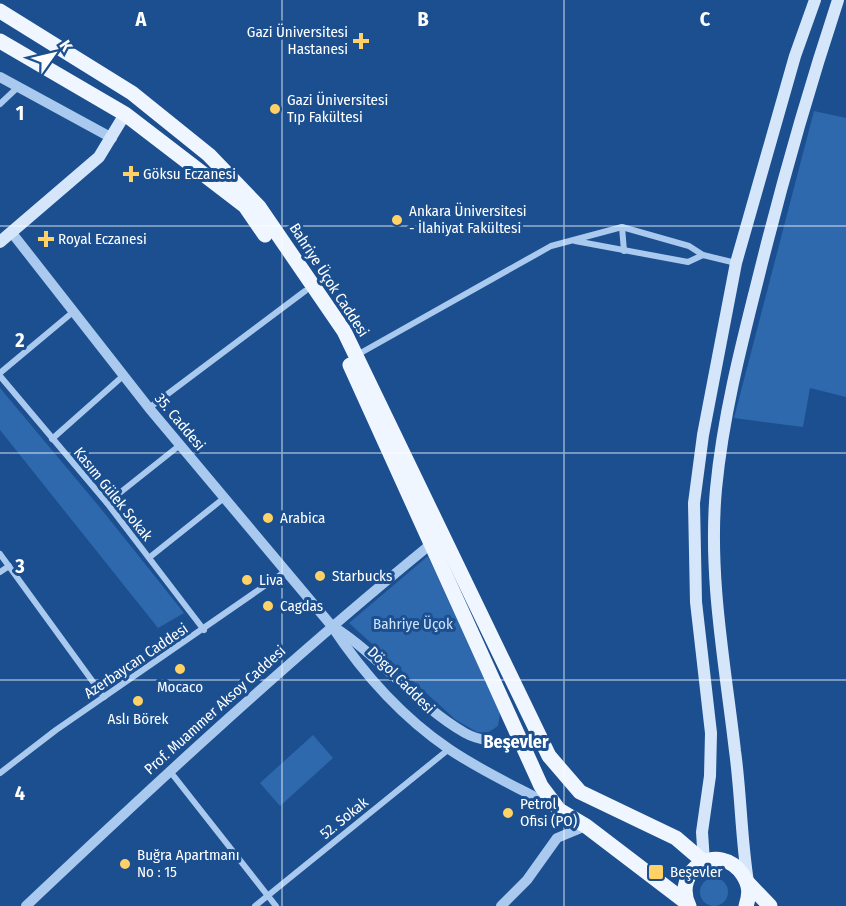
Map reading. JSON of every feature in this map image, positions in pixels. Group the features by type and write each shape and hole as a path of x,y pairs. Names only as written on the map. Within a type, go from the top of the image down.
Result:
{"main road":[{"path":"704,862 702,832 710,776 711,733 696,602 694,503 704,435 736,263 788,78 814,0"},
{"path":"746,906 749,894 742,845 737,767 714,583 716,489 725,418 742,342 808,90 838,0"},
{"name":"Bahriye Üçok Caddesi","path":"0,11 131,93 209,155 259,207 344,331 538,734"},
{"name":"Bahriye Üçok Caddesi","path":"0,40 125,114 245,206 335,333 520,743"},
{"path":"0,242 99,157 125,114 131,93"},
{"path":"520,743 538,734 549,756 580,792 676,838 704,862"},
{"name":"Dögol Caddesi","path":"520,743 537,780 559,810 586,826 687,905"},
{"path":"687,905 685,894 689,874 704,862 713,859 738,866 748,883 770,906"}],"street":[{"path":"0,77 112,138"},
{"path":"0,104 18,87"},
{"path":"356,355 551,246 622,227 689,246 703,255 736,263"},
{"path":"622,227 624,251"},
{"name":"35. Caddesi","path":"12,233 149,408 331,625"},
{"path":"573,240 688,262 703,255"},
{"path":"149,408 305,291"},
{"path":"0,374 73,312"},
{"name":"Kasım Gülek Sokak","path":"0,374 52,439 108,503 204,630"},
{"path":"52,439 123,376"},
{"path":"108,503 180,445"},
{"path":"150,557 224,498"},
{"name":"Prof. Muammer Aksoy Caddesi","path":"26,906 169,770 331,625 431,544"},
{"path":"0,554 104,697"},
{"path":"0,572 9,566"},
{"name":"Azerbaycan Caddesi","path":"0,772 286,571"},
{"name":"Dögol Caddesi","path":"331,625 361,644 419,698 466,734 493,742 520,743"},
{"name":"Dögol Caddesi","path":"331,625 353,659 383,691 449,749 559,810"},
{"name":"52. Sokak","path":"255,906 449,749"},
{"path":"169,770 276,906"},
{"path":"501,906 527,880 557,838 586,826"}],"green space":[{"path":"814,111 846,118 846,397 810,388 803,427 734,418"},
{"path":"0,388 184,613 158,628 0,430"},
{"name":"Bahriye Üçok","path":"428,556 500,713 498,726 487,733 477,732 456,720 349,623"},
{"path":"313,735 333,758 280,806 260,783"},
{"path":"714,878 724,882 728,892 724,902 714,906 704,902 700,892 704,882"}],"place":[{"name":"Gazi Üniversitesi Hastanesi","path":"361,41"},
{"name":"Gazi Üniversitesi Tıp Fakültesi","path":"275,109"},
{"name":"Göksu Eczanesi","path":"131,174"},
{"name":"Ankara Üniversitesi - İlahiyat Fakültesi","path":"397,220"},
{"name":"Royal Eczanesi","path":"46,239"},
{"name":"Arabica","path":"268,518"},
{"name":"Starbucks","path":"320,576"},
{"name":"Liva","path":"247,580"},
{"name":"Cagdas","path":"268,606"},
{"name":"Mocaco","path":"180,669"},
{"name":"Aslı Börek","path":"138,701"},
{"name":"Petrol Ofisi (PO)","path":"508,813"},
{"name":"Buğra Apartmanı No : 15","path":"125,864"},
{"name":"Beşevler","path":"656,872"}],"district":[{"name":"Beşevler","path":"516,742"}]}
